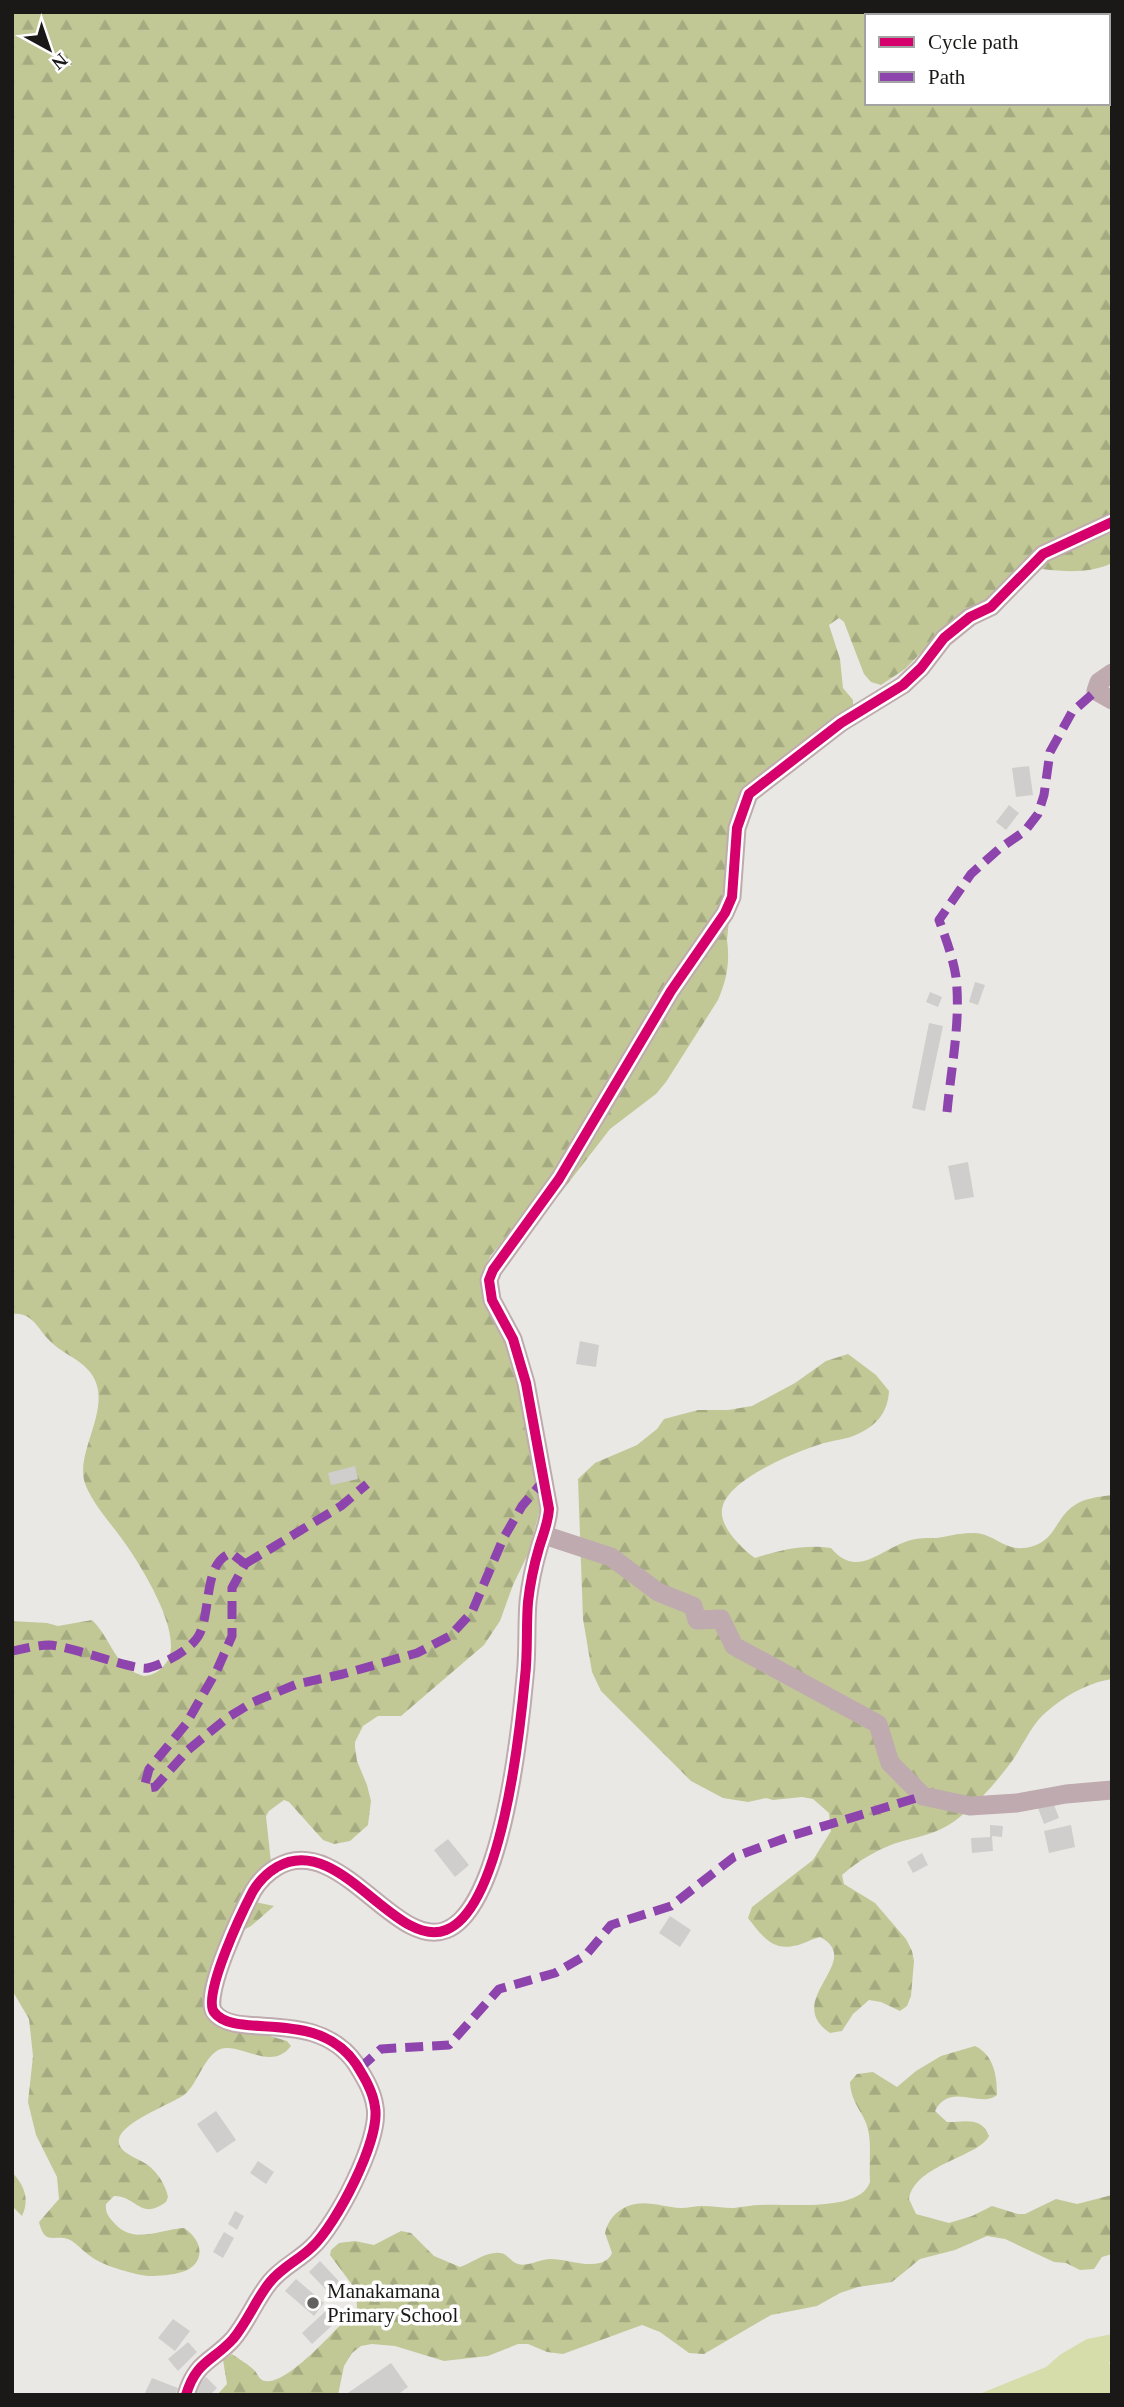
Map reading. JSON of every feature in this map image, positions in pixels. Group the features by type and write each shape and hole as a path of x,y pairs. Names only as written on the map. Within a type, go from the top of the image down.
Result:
{"street":[{"path":"186,2395 199,2367 231,2341 271,2280 313,2247 335,2219 362,2163 376,2119 376,2108 366,2080 337,2042 305,2030 233,2022 214,2012 211,2003 214,1987 234,1931 255,1888 274,1869 294,1860 303,1860 348,1879 398,1918 424,1931 438,1932 449,1928 470,1908 486,1877 510,1795 525,1677 529,1598 535,1563 548,1519 548,1499 526,1382 513,1339 492,1300 490,1276 514,1238 559,1180 671,991 725,913 732,897 737,828 745,801 754,789 841,723 903,685 921,668 944,638 970,617 991,607 1043,554 1112,522"},
{"path":"1112,673 1099,682 1096,691 1112,700"},
{"path":"544,1535 611,1557 658,1592 693,1606 697,1620 721,1619 734,1646 878,1724 890,1763 923,1796 970,1806 1017,1803 1066,1794 1112,1790"}],"green space":[{"path":"12,12 1112,12 1112,563 1083,571 1031,568 991,599 959,614 905,669 881,685 871,682 864,674 844,622 839,618 829,625 840,659 843,688 853,700 853,705 741,798 727,940 728,963 718,1000 656,1094 610,1129 542,1217 519,1223 491,1255 482,1273 517,1372 540,1510 528,1554 500,1621 484,1645 401,1716 378,1716 363,1726 355,1747 371,1801 368,1825 350,1841 334,1844 323,1840 289,1802 284,1800 266,1816 271,1863 251,1901 274,1906 240,1932 228,1956 215,2020 287,2041 291,2046 284,2053 268,2057 234,2049 219,2050 207,2060 184,2095 137,2120 119,2139 125,2152 155,2172 168,2197 166,2202 150,2209 114,2196 106,2204 109,2217 131,2234 184,2228 191,2233 200,2252 198,2258 190,2268 174,2274 149,2276 112,2267 93,2258 72,2241 44,2235 39,2222 59,2199 57,2177 36,2135 28,2102 33,2056 29,2019 12,1990 12,1621 58,1626 92,1620 126,1667 144,1676 161,1668 171,1651 166,1620 150,1584 125,1543 96,1504 84,1480 83,1467 99,1398 97,1384 85,1367 53,1344 29,1317 12,1314"},
{"path":"848,1354 876,1375 889,1391 887,1405 881,1416 860,1433 794,1454 738,1485 723,1505 722,1512 731,1535 755,1558 792,1548 821,1547 831,1548 841,1558 852,1562 862,1561 904,1542 970,1533 989,1536 1007,1545 1021,1548 1045,1540 1066,1512 1077,1504 1091,1498 1112,1495 1112,1679 1074,1692 1042,1716 1001,1775 975,1804 948,1826 879,1850 842,1875 844,1884 875,1903 906,1939 914,1961 911,1996 907,2006 900,2011 881,2002 869,2000 853,2014 842,2031 830,2033 817,2020 814,2007 834,1957 832,1947 820,1937 796,1945 778,1946 767,1940 748,1918 752,1907 813,1860 831,1831 829,1813 813,1799 766,1798 748,1802 723,1798 691,1781 601,1691 592,1672 583,1619 578,1479 595,1463 637,1445 657,1429 664,1419 698,1410 728,1410 752,1406 795,1383 826,1361"},
{"path":"975,2046 990,2060 995,2074 997,2095 983,2099 957,2096 949,2098 941,2102 935,2111 947,2122 966,2121 982,2125 989,2136 973,2150 923,2177 914,2187 909,2199 916,2214 949,2223 992,2206 1025,2214 1056,2199 1077,2204 1112,2195 1112,2254 1102,2257 1094,2269 1080,2270 1066,2263 1054,2262 1005,2239 987,2236 955,2250 920,2259 892,2282 858,2287 840,2293 817,2306 771,2315 704,2354 689,2353 660,2332 642,2325 563,2354 547,2352 528,2344 518,2344 488,2356 444,2361 395,2346 372,2344 361,2346 352,2353 344,2366 338,2395 217,2395 227,2384 223,2360 232,2354 252,2368 261,2379 275,2380 300,2364 357,2308 356,2290 330,2255 331,2250 339,2243 355,2241 374,2245 401,2231 411,2233 434,2256 460,2267 486,2255 499,2253 522,2265 550,2259 594,2264 606,2260 612,2253 605,2233 610,2220 634,2204 681,2208 734,2208 821,2204 852,2198 863,2192 870,2182 870,2146 868,2128 853,2097 850,2082 857,2074 873,2072 897,2087 916,2071 941,2056"},
{"path":"12,2172 24,2192 26,2204 22,2216 12,2206"},
{"path":"1112,2334 1112,2358 1109,2363 1112,2369 1112,2395 977,2395 1046,2367 1061,2354 1087,2339"}],"building":[{"path":"1029,766 1033,795 1016,797 1012,768"},
{"path":"1009,805 1019,813 1006,830 996,822"},
{"path":"975,982 985,985 978,1005 969,1002"},
{"path":"930,992 942,997 938,1007 926,1002"},
{"path":"929,1023 943,1026 925,1111 912,1108"},
{"path":"968,1162 974,1197 955,1200 948,1166"},
{"path":"580,1341 599,1345 596,1367 576,1364"},
{"path":"355,1466 358,1479 331,1485 328,1473"},
{"path":"1052,1799 1059,1818 1044,1824 1036,1803"},
{"path":"990,1825 1003,1826 1002,1837 992,1836 993,1851 972,1853 971,1838 990,1837"},
{"path":"1071,1825 1075,1847 1049,1853 1044,1831"},
{"path":"448,1839 469,1865 455,1877 434,1850"},
{"path":"922,1853 928,1865 913,1873 907,1862"},
{"path":"670,1916 691,1930 680,1947 659,1933"},
{"path":"216,2111 236,2140 217,2153 197,2124"},
{"path":"258,2161 274,2172 266,2184 250,2173"},
{"path":"235,2211 244,2216 237,2230 228,2224"},
{"path":"224,2232 234,2238 223,2258 213,2252"},
{"path":"320,2261 348,2291 337,2301 309,2272"},
{"path":"296,2279 324,2303 314,2316 285,2291"},
{"path":"330,2307 340,2318 312,2344 302,2333"},
{"path":"173,2319 190,2331 175,2351 158,2338"},
{"path":"188,2342 197,2352 178,2371 168,2359"},
{"path":"391,2363 408,2387 397,2395 345,2395"},
{"path":"206,2377 217,2388 210,2395 197,2395 193,2391"},
{"path":"152,2378 178,2388 175,2395 144,2395"}],"marked path":[{"path":"947,1112 957,994 953,963 939,920 971,874 999,849 1025,831 1038,814 1044,795 1050,752 1072,712 1096,691"},
{"path":"12,1651 35,1646 59,1646 130,1666 155,1666 191,1645 200,1633 212,1576 222,1558 231,1553 245,1564 232,1588 232,1636 217,1670 186,1724 149,1769 145,1784 149,1788 155,1787 188,1750 227,1718 253,1702 297,1684 417,1653 450,1636 472,1612 503,1539 522,1506 545,1479"},
{"path":"245,1564 341,1506 367,1484"},
{"path":"359,2069 381,2049 449,2045 499,1989 555,1973 586,1955 611,1925 671,1906 734,1857 791,1836 923,1796"}],"cycle path":[{"path":"186,2395 200,2368 233,2339 270,2282 322,2236 355,2181 375,2121 374,2101 368,2084 356,2064 339,2046 320,2035 278,2027 239,2024 224,2020 214,2012 212,2003 218,1971 253,1891 277,1867 300,1860 322,1864 344,1876 407,1924 427,1932 446,1930 465,1915 481,1889 505,1815 513,1775 526,1668 530,1588 549,1509 526,1383 513,1339 492,1300 489,1280 493,1270 559,1179 671,991 725,913 732,897 737,828 749,794 841,723 903,685 921,668 944,638 970,617 991,607 1043,554 1112,522"}],"place":[{"name":"Manakamana Primary School","path":"313,2303"}]}
